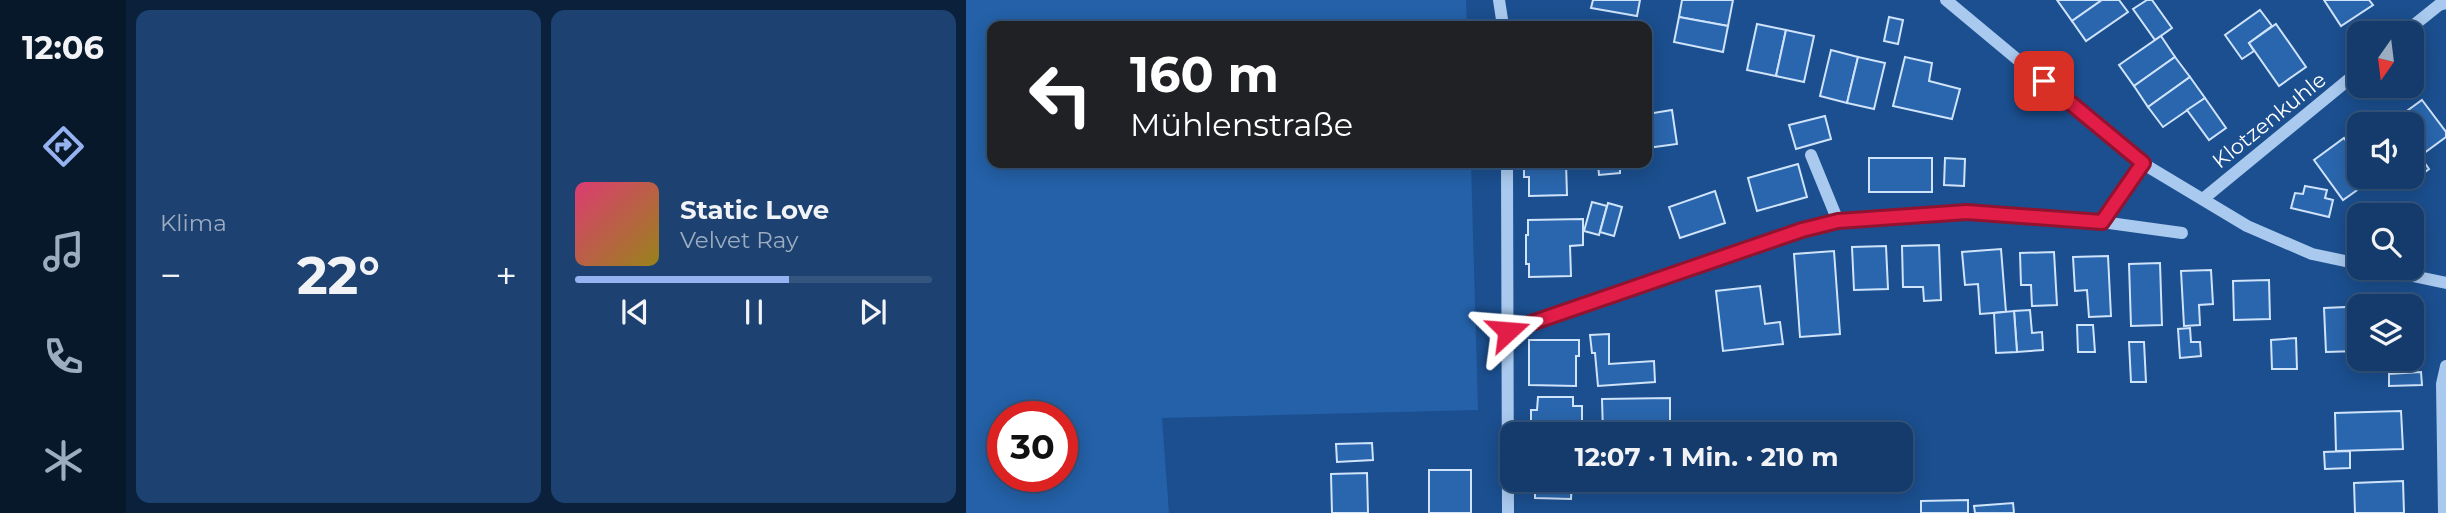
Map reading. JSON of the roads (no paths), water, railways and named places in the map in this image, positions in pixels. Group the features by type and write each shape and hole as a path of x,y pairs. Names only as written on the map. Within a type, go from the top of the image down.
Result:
{"street":[{"path":"1499,0 1502,21"},
{"path":"1946,0 2143,163 2247,226 2312,254 2347,261"},
{"path":"2418,21 2440,3"},
{"name":"Klotzenkuhle","path":"2203,199 2347,81"},
{"path":"1811,155 1838,221"},
{"path":"2102,222 2143,163"},
{"path":"1507,168 1508,513"},
{"path":"1508,331 1802,230 1838,221 1967,212 2102,222 2182,233"},
{"path":"2424,278 2446,283"},
{"path":"2444,513 2442,384 2446,366"}]}
